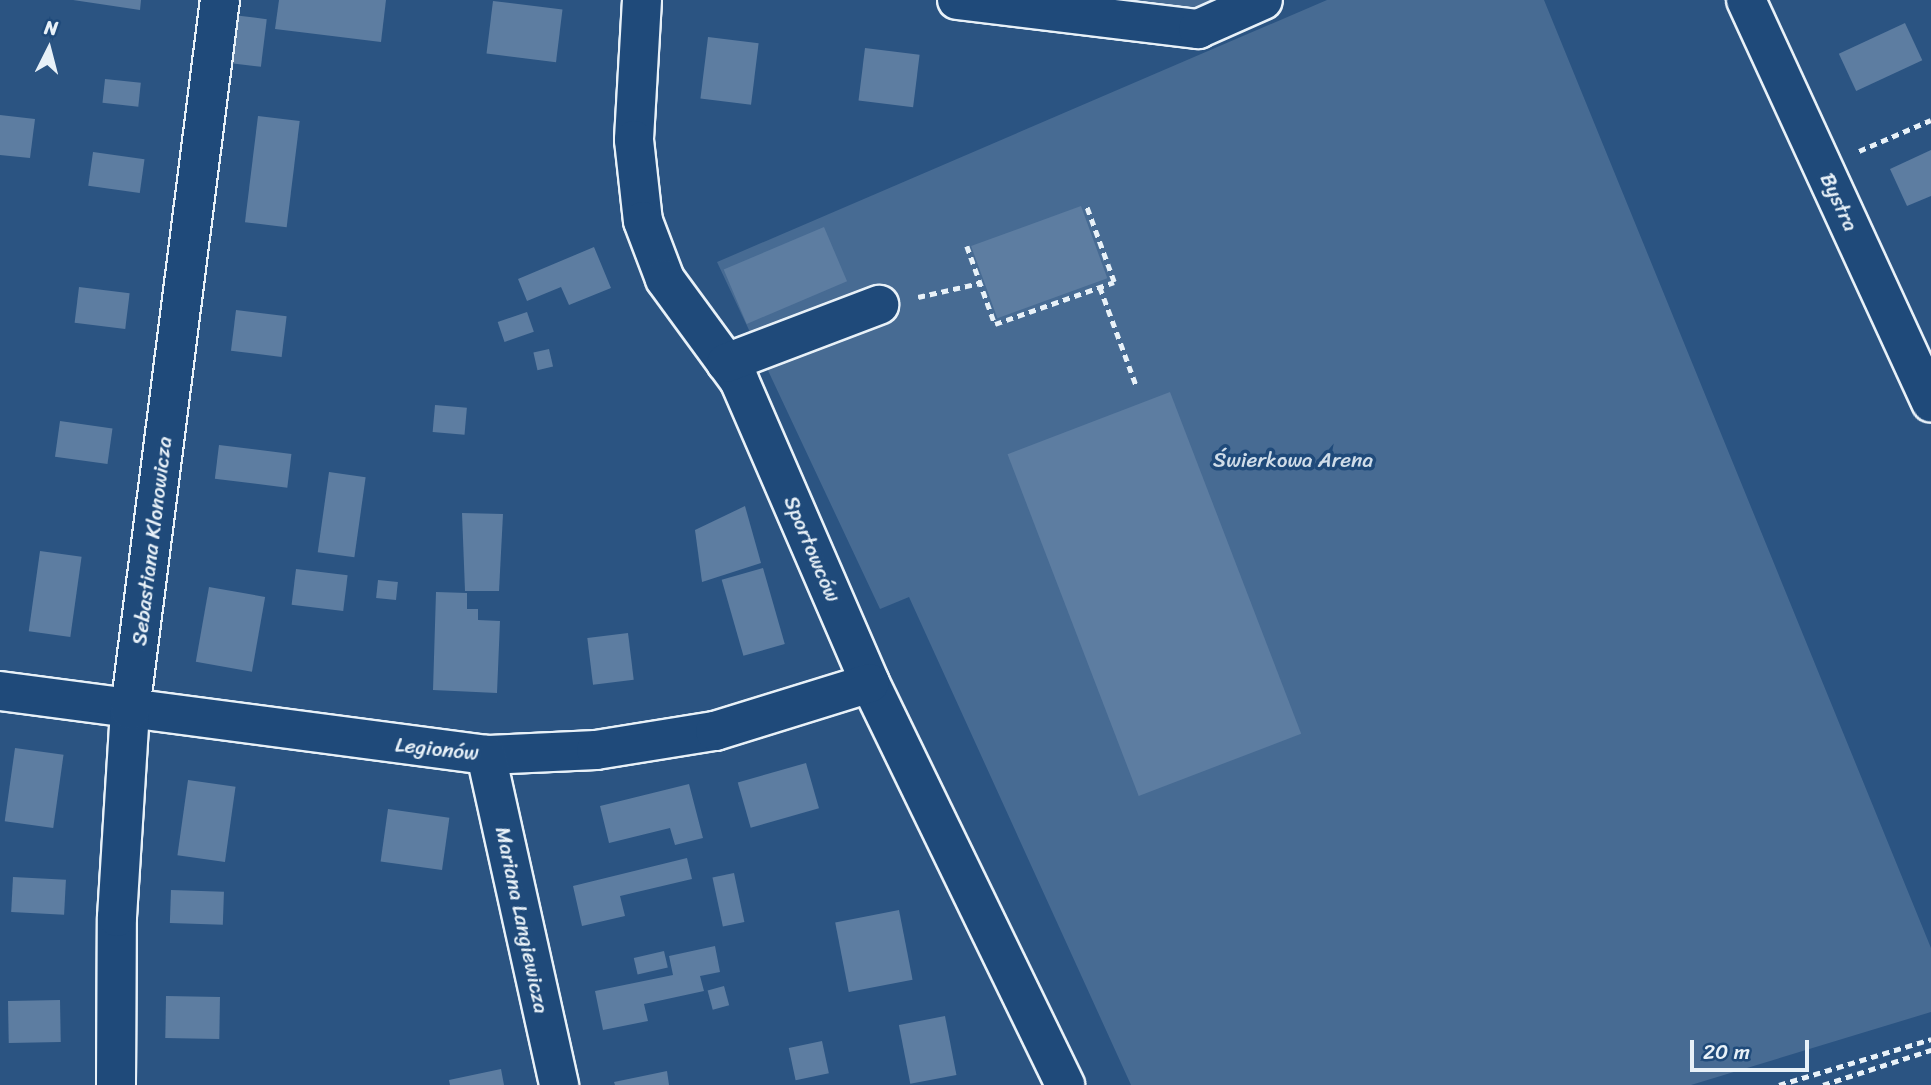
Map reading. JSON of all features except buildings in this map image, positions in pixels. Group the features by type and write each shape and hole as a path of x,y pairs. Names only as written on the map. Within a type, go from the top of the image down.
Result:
{"street":[{"name":"Sebastiana Klonowicza","path":"116,1085 117,917 130,710 220,0"},
{"name":"Sportowców","path":"642,0 634,140 643,221 665,279 726,363 870,683 1065,1085"},
{"path":"957,0 1198,29 1263,0"},
{"name":"Bystra","path":"1746,0 1931,403"},
{"path":"726,363 879,305"},
{"name":"Legionów","path":"0,691 485,755 596,750 715,731 870,683"},
{"name":"Mariana Langiewicza","path":"485,755 559,1085"}],"path":[{"path":"1823,167 1931,120"},
{"path":"967,246 995,324 1114,282 1087,205"},
{"path":"879,305 980,284"},
{"path":"1100,287 1136,384"},
{"path":"1779,1085 1931,1039"},
{"path":"1823,1085 1931,1050"}],"green space":[{"path":"1076,0 1227,0 1195,14"},
{"name":"Świerkowa Arena","path":"1327,0 1544,0 1931,948 1931,1012 1691,1085 1131,1085 909,597 880,609 717,262"}]}
